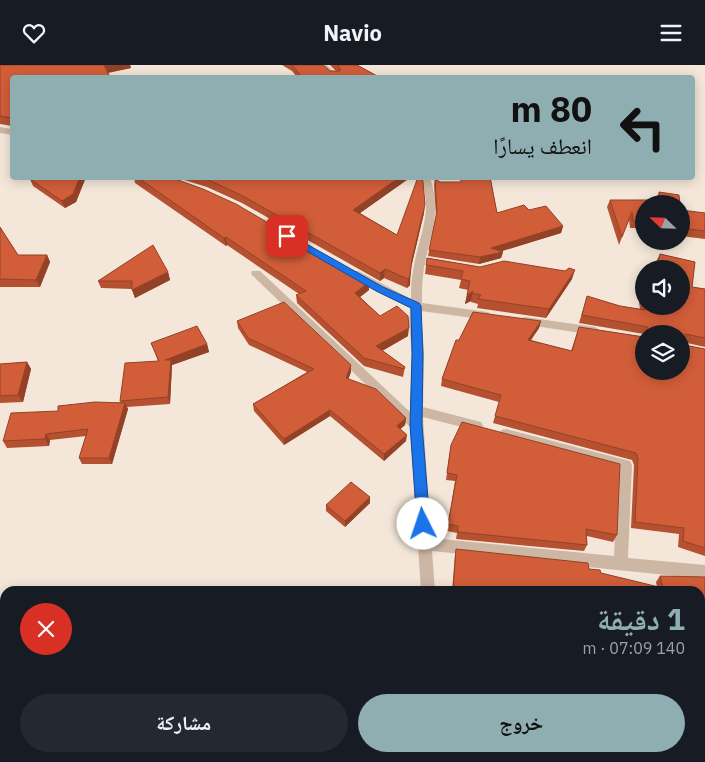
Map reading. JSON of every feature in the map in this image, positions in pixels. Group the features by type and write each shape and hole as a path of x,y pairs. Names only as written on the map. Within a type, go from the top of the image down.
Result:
{"street":[{"path":"322,65 333,75"},
{"path":"426,180 429,188 431,219 416,306 418,354 416,425 428,586"},
{"path":"347,270 416,306 609,334"},
{"path":"256,274 416,425"},
{"path":"416,410 625,465 621,564"},
{"path":"425,544 705,572"}],"building":[{"path":"0,65 104,65 109,75 10,75 10,118 0,116"},
{"path":"292,65 323,65 330,71 340,71 337,65 357,65 375,75 300,75"},
{"path":"31,180 79,180 73,194 62,201"},
{"path":"141,180 178,180 203,189 236,204 369,282 355,293 380,316 397,306 408,316 409,328 376,346 405,367 404,369 364,358 296,295 306,291 226,237 224,238"},
{"path":"208,180 396,180 353,210 397,235 417,180 423,180 425,204 412,259 410,276 408,279 385,269 380,273 241,195"},
{"path":"435,180 440,182 460,182 461,180 491,180 497,213 524,205 529,210 546,206 563,226 491,248 503,252 480,257 429,250 437,211"},
{"path":"659,192 679,195 659,195"},
{"path":"610,200 635,200 635,221 633,221 632,212 622,237"},
{"path":"690,211 705,213 705,231 690,229"},
{"path":"0,227 18,255 47,255 36,280 0,279"},
{"path":"153,245 168,272 132,290 132,281 98,281"},
{"path":"660,254 686,260 659,260"},
{"path":"427,258 480,267 504,261 565,271 569,268 575,270 549,309 478,299 481,295 472,293 473,291 467,295 470,281 461,279 463,271 426,265"},
{"path":"690,261 695,262 692,287 705,289 705,338 690,335 690,325 637,325 582,315 587,296 635,308 635,315 690,315"},
{"path":"284,302 351,365 346,378 376,389 406,418 397,426 407,435 384,454 330,410 284,439 253,404 314,369 248,338 237,321"},
{"path":"473,312 541,321 528,340 572,351 579,327 635,336 635,380 690,380 690,346 705,349 705,548 683,541 684,528 635,522 638,458 636,453 495,416 501,395 442,379 456,340 459,340"},
{"path":"197,326 207,344 165,360 171,360 168,397 120,401 125,363 159,361 151,343"},
{"path":"27,362 18,395 0,396 0,364"},
{"path":"95,402 125,403 109,458 79,458 88,429 46,434 45,439 3,441 11,413 58,411 58,406"},
{"path":"462,422 620,464 617,535 586,529 587,545 458,532 458,526 448,524 457,475 447,473 451,445"},
{"path":"351,482 370,497 345,521 326,505"},
{"path":"456,549 588,563 589,569 600,570 601,573 655,586 453,586"},
{"path":"660,576 705,577 705,586 662,586"}],"route":[{"path":"287,236 380,289 416,306 415,323 418,354 416,425 423,524"}]}
